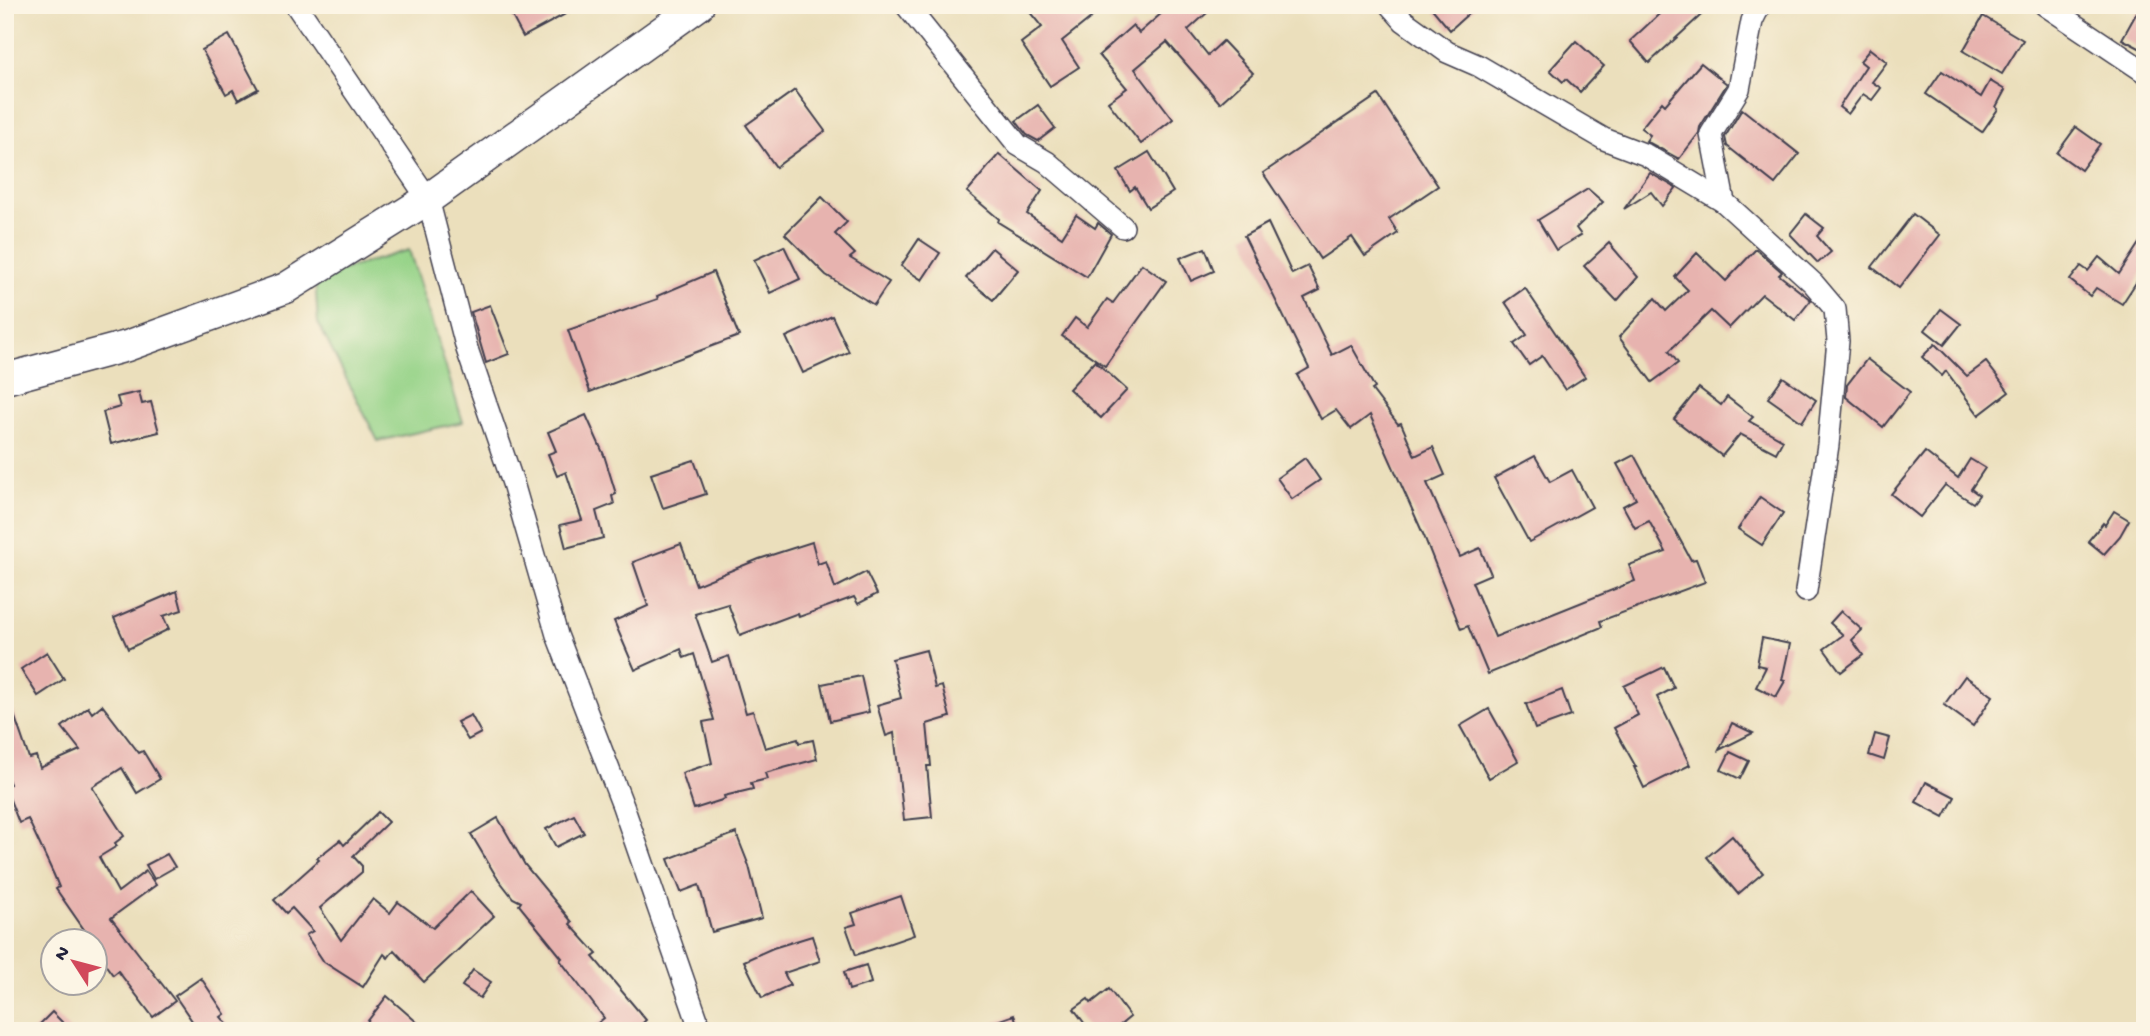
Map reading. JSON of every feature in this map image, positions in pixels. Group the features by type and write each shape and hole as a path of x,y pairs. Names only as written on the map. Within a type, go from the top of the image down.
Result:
{"main road":[{"path":"5,379 127,346 286,288 428,199 699,5"}],"street":[{"path":"296,5 428,199 467,349 513,483 557,635 623,806 701,1031"},
{"path":"906,5 1018,145 1047,162 1123,227"},
{"path":"1390,5 1404,21 1447,52 1479,66 1604,139 1646,155 1724,202 1813,283 1835,309 1838,341 1828,445 1806,591"},
{"path":"1724,202 1711,134 1739,89 1752,21 1760,5"},
{"path":"2045,5 2145,72"}],"green space":[{"path":"409,250 463,422 378,441 318,323 315,278"}],"building":[{"path":"506,5 582,5 523,37"},
{"path":"1024,5 1107,5 1062,41 1079,67 1050,86 1021,43 1042,27"},
{"path":"1171,5 1200,5 1207,13 1188,30 1208,55 1223,41 1253,73 1220,103 1167,42 1135,69 1173,119 1141,144 1108,102 1127,88 1099,55 1133,25 1139,33"},
{"path":"1429,5 1478,5 1450,30"},
{"path":"1669,5 1712,5 1649,63 1630,41"},
{"path":"2141,5 2145,5 2145,51 2122,39"},
{"path":"1983,16 2023,40 2002,74 1963,51"},
{"path":"229,35 258,89 238,100 233,90 226,94 202,50"},
{"path":"1576,41 1604,66 1580,92 1566,79 1563,82 1550,70"},
{"path":"1870,49 1887,62 1872,82 1881,88 1872,100 1863,94 1848,114 1839,107 1866,66 1860,61"},
{"path":"1701,63 1727,84 1700,127 1699,133 1679,159 1646,141 1650,135 1641,128 1662,102 1665,105"},
{"path":"1942,71 1981,97 1990,81 2005,90 1996,107 1998,109 1982,132 1926,94"},
{"path":"795,90 825,131 776,167 746,125"},
{"path":"1378,95 1438,186 1389,219 1398,233 1365,256 1352,237 1320,259 1263,173"},
{"path":"1038,105 1055,128 1038,141 1027,135 1016,121"},
{"path":"1742,109 1799,154 1775,184 1727,146 1725,137"},
{"path":"2076,127 2100,144 2081,170 2057,153"},
{"path":"1149,152 1173,192 1148,208 1135,187 1130,191 1118,171"},
{"path":"999,154 1042,191 1027,214 1062,237 1076,215 1095,228 1098,223 1111,234 1087,277 998,222 999,219 967,192"},
{"path":"1650,173 1676,188 1662,206 1651,192 1624,209"},
{"path":"1588,189 1603,202 1576,228 1581,235 1556,250 1538,220"},
{"path":"822,197 847,222 835,234 855,254 850,258 889,282 874,305 826,275 785,234"},
{"path":"1806,214 1824,228 1817,236 1831,252 1818,263 1790,234"},
{"path":"1913,214 1940,235 1899,288 1872,267"},
{"path":"1268,223 1292,274 1308,266 1320,290 1304,298 1332,355 1351,345 1375,388 1372,390 1398,424 1401,423 1415,456 1433,447 1445,475 1427,483 1460,557 1480,548 1491,574 1472,582 1495,637 1635,581 1629,565 1666,552 1649,521 1635,528 1623,506 1636,499 1617,464 1634,455 1691,560 1696,559 1705,582 1600,621 1602,627 1488,674 1468,626 1461,629 1424,536 1370,415 1351,429 1336,410 1321,419 1297,375 1309,368 1244,236"},
{"path":"2145,234 2145,269 2122,304 2096,288 2090,296 2070,280 2081,266 2088,271 2099,257 2119,274"},
{"path":"919,239 940,253 922,280 901,266"},
{"path":"1609,243 1638,277 1617,301 1584,266"},
{"path":"784,246 800,279 770,293 754,260"},
{"path":"992,248 1018,270 993,300 966,278"},
{"path":"1205,248 1214,271 1191,281 1180,258"},
{"path":"1756,249 1782,272 1779,275 1811,300 1795,320 1762,294 1729,328 1711,311 1669,351 1678,363 1652,382 1619,337 1655,298 1666,311 1688,290 1675,277 1697,253 1726,281"},
{"path":"1142,264 1166,281 1105,366 1062,336 1075,318 1087,327 1107,299 1113,303"},
{"path":"713,272 739,336 590,392 568,330 658,299 657,296"},
{"path":"1525,288 1585,377 1565,390 1542,356 1529,365 1514,344 1527,335 1505,302"},
{"path":"490,305 509,354 486,363 471,312"},
{"path":"1941,309 1961,324 1944,345 1925,330"},
{"path":"832,316 849,352 803,373 786,337"},
{"path":"1935,344 1967,376 1986,362 2009,392 1979,415 1946,371 1942,376 1922,357"},
{"path":"1867,359 1910,392 1883,427 1846,397 1847,385"},
{"path":"1095,361 1127,390 1101,418 1069,389"},
{"path":"1783,377 1816,400 1802,422 1768,398"},
{"path":"1699,388 1721,405 1727,397 1753,417 1749,421 1783,440 1776,453 1740,434 1722,456 1674,419"},
{"path":"139,392 142,404 151,402 159,432 111,444 103,412 120,407 117,397"},
{"path":"586,415 604,455 616,494 612,496 614,504 596,511 603,538 566,548 560,525 582,520 566,472 557,476 548,454 556,451 548,432"},
{"path":"1925,452 1958,478 1970,459 1985,468 1971,489 1979,495 1973,503 1945,485 1920,517 1891,494"},
{"path":"1535,456 1550,482 1572,470 1592,507 1529,542 1494,478"},
{"path":"1305,458 1320,480 1292,499 1277,478"},
{"path":"694,460 706,494 663,508 651,474"},
{"path":"1760,497 1783,513 1762,545 1738,529"},
{"path":"2114,511 2129,520 2120,536 2104,554 2088,541 2103,523 2105,525"},
{"path":"812,542 818,564 826,561 835,588 866,572 877,594 858,604 854,597 799,617 798,613 740,635 728,604 695,614 712,662 729,656 746,713 753,711 765,748 798,739 799,743 813,740 817,759 765,773 767,779 751,783 753,789 724,796 725,799 694,809 682,773 712,763 703,722 714,720 694,654 684,658 681,649 635,670 614,621 648,606 633,562 681,544 696,585 759,559"},
{"path":"177,591 182,610 163,616 169,629 128,649 114,618"},
{"path":"1841,611 1862,630 1852,640 1863,655 1841,672 1824,649 1843,635 1830,623"},
{"path":"1762,638 1790,644 1782,680 1785,681 1776,697 1756,687 1766,667 1757,665"},
{"path":"926,650 935,688 942,686 950,717 927,724 931,766 927,766 932,817 904,820 894,733 886,736 877,705 901,698 892,659"},
{"path":"47,652 64,679 38,696 21,669"},
{"path":"1664,667 1674,688 1657,697 1690,765 1644,788 1636,767 1614,728 1638,715 1624,686"},
{"path":"861,676 869,712 830,721 822,684"},
{"path":"1965,676 1993,696 1973,726 1944,705"},
{"path":"1562,690 1571,716 1535,729 1526,704"},
{"path":"8,697 29,758 36,756 40,768 80,750 62,727 88,707 92,713 102,705 139,753 143,751 160,779 137,793 122,768 92,787 124,836 115,843 117,846 99,857 118,892 146,871 156,885 111,918 175,1001 153,1017 118,971 113,975 108,968 108,928 83,928 56,889 59,887 28,819 19,823 5,787 10,784 5,771 5,698"},
{"path":"1489,709 1518,761 1489,778 1460,726"},
{"path":"471,715 481,733 468,740 457,722"},
{"path":"1732,723 1753,733 1719,750"},
{"path":"1875,734 1890,738 1884,760 1869,755"},
{"path":"1730,752 1749,761 1740,779 1721,770"},
{"path":"1926,782 1955,797 1944,817 1916,802"},
{"path":"378,812 388,822 353,856 362,866 362,872 320,908 341,940 373,899 390,913 398,902 433,928 471,891 494,916 424,982 394,950 388,958 384,954 363,987 324,962 306,935 313,931 292,908 286,913 274,900 319,860 317,858 340,840 344,845"},
{"path":"574,815 584,833 556,847 546,829"},
{"path":"498,818 525,865 572,922 570,924 597,954 593,957 646,1020 634,1031 588,1031 604,1018 560,960 562,958 519,905 521,902 513,898 496,876 471,834"},
{"path":"736,833 749,866 762,918 712,932 699,885 681,892 668,859"},
{"path":"1732,836 1763,873 1738,894 1707,857"},
{"path":"167,854 175,867 154,879 146,865"},
{"path":"901,896 914,935 856,955 846,927 856,924 852,913"},
{"path":"812,936 820,961 784,973 790,985 762,998 744,961 773,948"},
{"path":"866,965 871,983 849,990 844,972"},
{"path":"473,970 491,982 480,998 462,986"},
{"path":"201,978 225,1014 221,1017 233,1031 199,1031 175,996"},
{"path":"1109,989 1130,1017 1113,1031 1090,1031 1074,1009 1088,999 1091,1003"},
{"path":"387,996 427,1031 360,1031"},
{"path":"52,1012 71,1031 33,1031"},
{"path":"1014,1015 1020,1031 975,1031 975,1029"}]}
